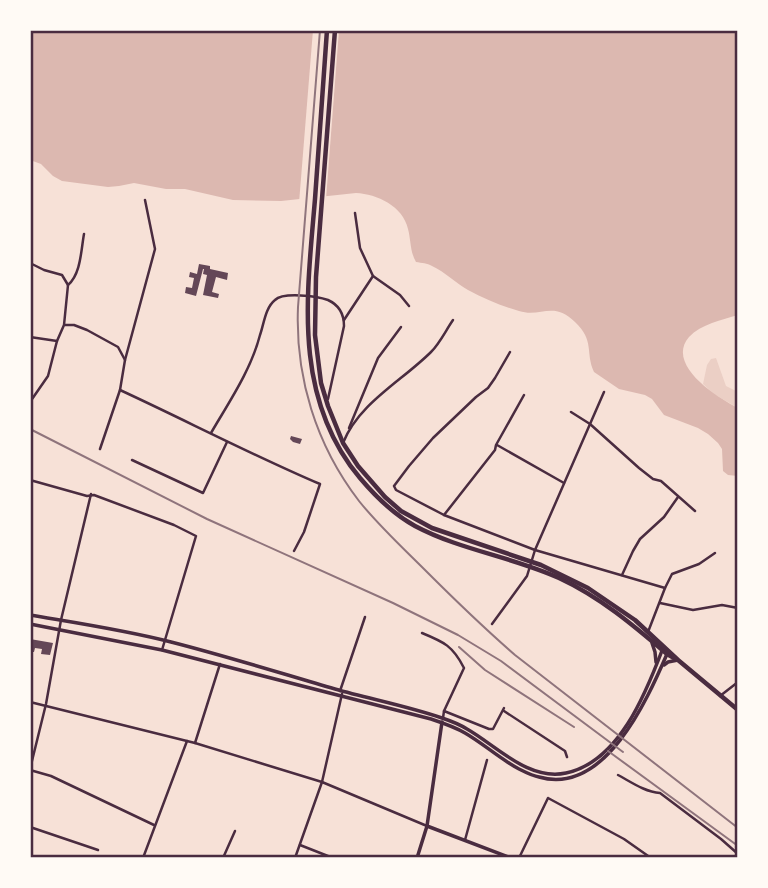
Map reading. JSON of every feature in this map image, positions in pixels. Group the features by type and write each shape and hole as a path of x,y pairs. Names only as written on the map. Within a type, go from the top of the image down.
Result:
{"highway":[{"path":"327,30 309,277 308,336 318,398 338,446 354,470 398,517 430,534 561,573 612,603 649,632 665,650"},
{"path":"335,30 316,277 315,335 324,395 344,443 358,466 401,511 432,528 531,564 604,603 738,710"}],"main road":[{"path":"30,615 164,640 442,720 516,767 540,778 556,779 568,778 590,769 613,749 643,706 665,650"},
{"path":"30,624 162,650 342,692"},
{"path":"651,640 658,668"},
{"path":"658,668 678,660"},
{"path":"417,858 427,826 442,720"},
{"path":"427,826 511,858"}],"street":[{"path":"100,449 120,390 125,360 155,249 145,200"},
{"path":"355,213 360,248 373,276 400,295 408,306"},
{"path":"68,285 73,280 80,258 84,234"},
{"path":"30,262 44,270 62,275 68,285 64,325 48,376 30,402"},
{"path":"344,320 373,276"},
{"path":"211,433 248,367 268,310 278,297 292,295 326,300 338,307 343,314 327,403"},
{"path":"347,435 366,410 432,351 453,320"},
{"path":"64,325 74,325 87,330 118,347 125,360"},
{"path":"344,443 378,358 401,327"},
{"path":"30,337 57,341"},
{"path":"510,352 488,388 433,438 394,486 400,494 444,515 535,550 665,588"},
{"path":"120,390 255,456 320,484 304,532 294,551"},
{"path":"492,624 527,576 535,550 604,393"},
{"path":"318,398 324,395"},
{"path":"444,515 495,450 524,395"},
{"path":"571,412 590,424 639,468 653,479 661,481 695,511"},
{"path":"132,460 203,493 227,442"},
{"path":"496,445 564,484"},
{"path":"30,480 87,496 92,494 196,536 162,650"},
{"path":"92,494 61,620 46,705 30,770 51,776 154,825"},
{"path":"622,575 640,539 664,517 679,496"},
{"path":"649,632 672,574 699,564 715,553"},
{"path":"660,603 693,610 722,605 738,608"},
{"path":"295,858 322,782 342,692 365,617"},
{"path":"422,634 447,644 464,668 442,720"},
{"path":"195,743 220,664"},
{"path":"720,696 738,682"},
{"path":"30,702 195,743 322,782 427,826"},
{"path":"444,711 494,729 504,710 565,751 567,757"},
{"path":"143,858 187,741"},
{"path":"465,840 487,760"},
{"path":"618,775 645,790 660,793 738,854"},
{"path":"519,858 548,798 624,839 651,858"},
{"path":"30,827 98,850"},
{"path":"223,858 234,831"},
{"path":"300,845 333,858"}],"shaded area":[{"path":"30,30 738,30 738,315 699,329 689,337 683,348 684,358 697,379 707,389 738,408 738,476 728,475 723,471 722,449 708,434 664,415 652,399 619,389 594,372 585,335 567,315 553,311 527,313 506,307 468,290 430,265 416,262 401,214 380,199 356,193 281,201 233,200 185,189 166,189 134,183 108,187 62,181 53,176 41,164 30,160"},
{"path":"716,358 726,386 738,392 738,408 703,384 707,365 711,359"}],"pier":[{"path":"313,30 339,30 326,199 299,203"}],"building":[{"path":"199,264 228,273 227,280 216,277 212,292 219,294 218,298 203,295 207,275 203,274 204,269 196,296 185,293 186,287 192,288 194,278 189,277 190,272 197,274"},
{"path":"291,436 302,439 300,444 293,442"},
{"path":"30,639 53,643 50,655 41,654 42,649 35,648 34,652 30,652"}],"railway":[{"path":"320,30 298,333 300,359 311,409 331,457 359,501 391,537 492,635 738,828"},
{"path":"30,429 207,519 458,635 501,661 623,752"},
{"path":"459,647 485,670 574,727"},
{"path":"608,751 738,846"}]}
